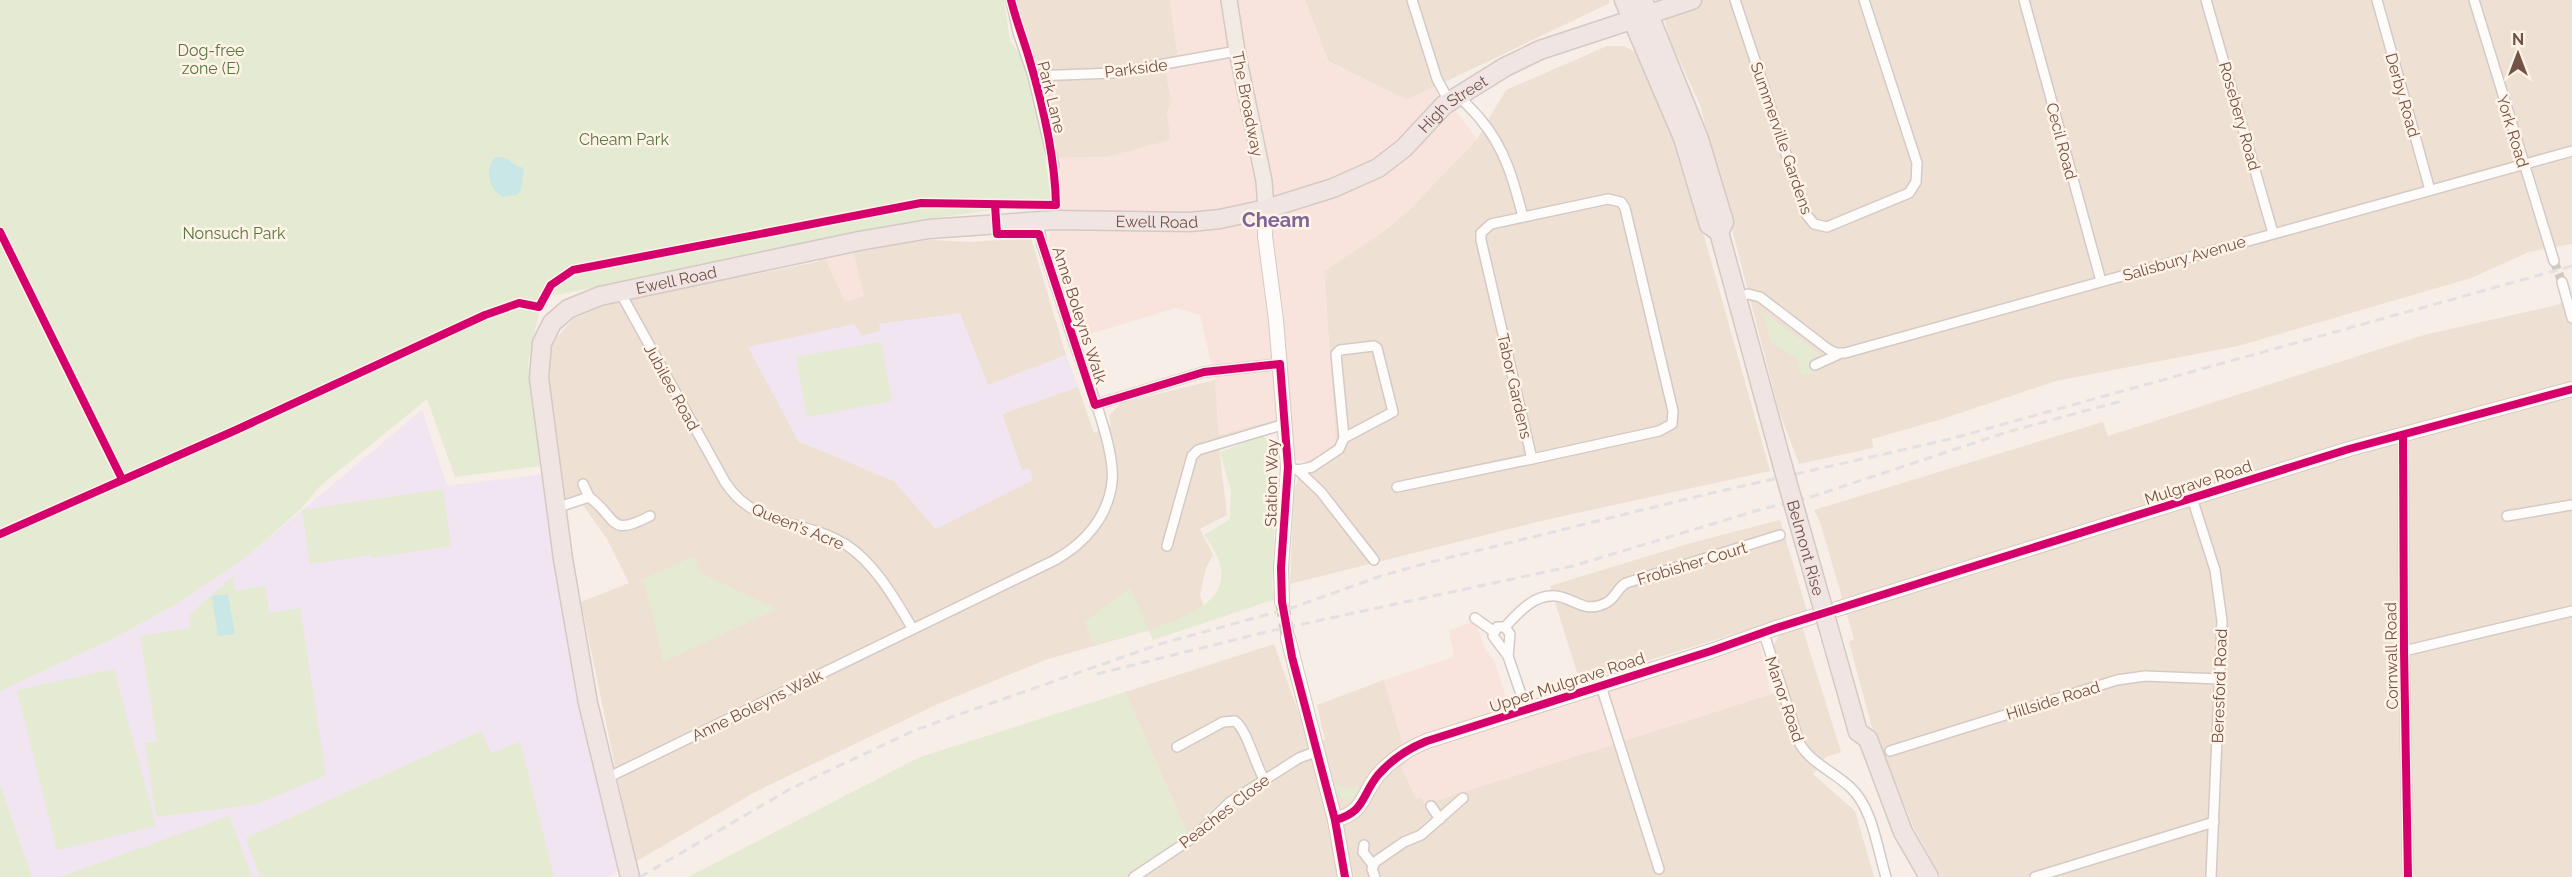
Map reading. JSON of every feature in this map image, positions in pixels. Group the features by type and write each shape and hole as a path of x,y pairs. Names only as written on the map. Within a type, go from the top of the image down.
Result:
{"highway":[{"name":"Belmont Rise","path":"1624,0 1641,12 1700,139 1724,222 1719,232 1858,732 1856,741 1894,840 1915,877"},
{"name":"High Street","path":"1266,208 1334,188 1378,168 1404,148 1454,99 1505,67 1540,50 1641,12 1692,0"},
{"name":"Ewell Road","path":"629,875 586,693 556,508 539,378 543,338 552,323 568,309 600,296 896,234 1038,220 1190,222 1221,219 1266,208"},
{"name":"Belmont Rise","path":"1858,732 1868,740 1903,832 1929,877"}],"main road":[{"name":"The Broadway","path":"1229,0 1237,51 1264,181 1266,208"}],"street":[{"name":"Park Lane","path":"1011,0 1018,32 1033,75 1054,166"},
{"path":"1412,0 1437,79 1454,99 1481,119 1502,151 1515,185 1523,217"},
{"name":"Summerville Gardens","path":"1735,0 1806,214 1814,224 1827,227 1909,193 1918,175 1917,163 1864,0"},
{"name":"Cecil Road","path":"2024,0 2101,281"},
{"name":"Rosebery Road","path":"2206,0 2273,233"},
{"name":"Derby Road","path":"2377,0 2430,190"},
{"name":"York Road","path":"2474,0 2554,261"},
{"name":"Parkside","path":"1033,75 1114,73 1237,51"},
{"name":"Salisbury Avenue","path":"1815,365 1845,353 2572,151"},
{"name":"Tabor Gardens","path":"1608,199 1621,202 1625,208 1673,411 1672,424 1659,431 1532,459 1481,233 1491,224 1608,199"},
{"name":"Station Way","path":"1266,208 1265,236 1285,424 1293,468 1281,568 1282,602"},
{"name":"Anne Boleyns Walk","path":"607,778 1055,560 1080,544 1091,532 1106,506 1112,481 1112,456 1042,245 1038,220"},
{"path":"2562,282 2572,318"},
{"name":"Jubilee Road","path":"620,292 725,482"},
{"path":"1737,297 1748,294 1760,297 1828,349 1836,353 1845,353"},
{"path":"1054,312 1064,309"},
{"path":"1293,468 1312,467 1339,449 1344,438 1336,354 1340,350 1374,346 1377,348 1393,412 1344,438"},
{"path":"1095,405 1204,372 1280,364"},
{"name":"Mulgrave Road","path":"1834,609 2349,449 2572,389"},
{"path":"1167,546 1192,456 1205,448 1285,424"},
{"name":"Cornwall Road","path":"2403,435 2408,877"},
{"path":"1397,487 1532,459"},
{"path":"1293,468 1321,492 1374,560"},
{"name":"Queen's Acre","path":"725,482 738,500 753,510 835,539 855,551 879,578 913,628"},
{"path":"583,484 589,497 617,525 630,526 650,516"},
{"path":"556,508 589,497"},
{"name":"Beresford Road","path":"2192,498 2218,585 2222,621 2211,877"},
{"path":"2507,516 2572,505"},
{"name":"Frobisher Court","path":"1505,627 1532,602 1556,596 1582,606 1606,603 1619,587 1626,583 1780,536"},
{"name":"Upper Mulgrave Road","path":"1336,827 1355,812 1376,777 1401,753 1427,741 1764,634 1834,609"},
{"path":"2404,651 2572,611"},
{"path":"1475,618 1493,631 1494,641 1508,656"},
{"path":"1493,631 1497,627 1505,627 1509,634 1508,656 1526,709"},
{"name":"Manor Road","path":"1764,634 1800,744 1807,755 1850,787 1862,802 1886,877"},
{"path":"1288,638 1318,751 1345,877"},
{"name":"Hillside Road","path":"1890,751 2117,680 2145,676 2220,679"},
{"path":"1601,686 1659,869"},
{"path":"1177,747 1223,722 1235,721 1240,726 1264,779"},
{"name":"Peaches Close","path":"1134,877 1194,837 1230,802 1299,758 1318,751"},
{"path":"1373,865 1404,842 1421,834 1463,798"},
{"path":"1431,806 1440,819"},
{"path":"2035,877 2214,822"},
{"path":"1364,845 1363,852 1373,865 1375,877"}],"shaded area":[{"path":"1015,0 1170,0 1179,66 1165,69 1172,103 1167,112 1171,140 1108,157 1057,158"},
{"path":"1170,0 1305,0 1328,62 1407,100 1437,86 1477,139 1408,211 1384,231 1324,271 1336,448 1305,462 1284,457 1273,421 1219,435 1215,380 1200,315 1176,308 1080,337 1048,241 1059,202 1057,158 1108,157 1171,140 1167,112 1172,103 1165,68 1179,66"},
{"path":"1305,0 1609,0 1610,3 1407,100 1328,61"},
{"path":"1660,0 2572,0 2572,244 2529,252 2471,278 2238,346 2056,381 1942,419 1872,439 1873,448 1799,464 1779,411 1700,105 1669,37"},
{"path":"1607,46 1624,46 1635,52 1678,143 1770,471 1545,520 1290,584 1294,490 1305,462 1336,447 1324,271 1384,231 1408,211 1477,139 1506,90"},
{"path":"1031,238 1066,355 988,386 905,321 880,324 880,331 862,336 798,441 894,481 936,529 1022,470 1002,414 1078,387 1094,433 1111,425 1109,416 1121,403 1215,380 1219,435 1273,420 1275,430 1219,447 1227,515 1200,529 1213,555 1206,568 1200,595 1205,610 1178,622 1045,660 938,704 757,791 635,862 581,602 629,583 607,539 583,505 562,512 544,379 549,347 573,319 613,302 817,262 824,256 880,244 931,240 970,242"},
{"path":"853,250 864,296 845,302 824,256"},
{"path":"2572,296 2572,877 1941,877 1914,828 1871,724 1849,642 1854,639 1820,522 1814,510 2103,422 2108,436 2424,335 2557,305"},
{"path":"960,313 988,385 1066,355 1078,387 1002,414 1022,470 1030,469 1033,480 936,529 894,481 798,441 748,347 854,324 862,336 880,331 879,324"},
{"path":"422,410 447,486 545,474 568,644 619,870 609,877 32,877 0,784 0,691 112,639 173,606 244,559"},
{"path":"1780,520 1807,611 1580,682 1550,586 1691,543"},
{"path":"1475,621 1485,649 1495,662 1513,720 1564,707 1759,640 1771,694 1425,804 1421,797 1416,799 1402,767 1408,762 1384,680 1454,657 1449,630"},
{"path":"1802,626 1841,752 1826,757 1813,774 1855,811 1874,877 1122,877 1188,835 1125,692 1274,644 1308,744 1325,740 1317,705 1384,680 1408,762 1402,768 1416,798 1421,797 1425,804 1771,694 1786,687 1774,645 1780,633"}],"green space":[{"name":"Nonsuch Park","path":"0,0 1004,0 1010,41 1019,53 1037,108 1052,202 942,217 542,298 528,363 540,466 455,477 427,399 320,486 301,509 244,559 173,606 112,639 0,691"},
{"path":"1763,312 1819,353 1809,361 1814,372 1802,375 1797,359 1771,342"},
{"path":"881,342 892,401 807,417 796,357"},
{"path":"1264,436 1272,450 1267,462 1276,488 1272,588 1276,599 1153,640 1148,630 1094,645 1085,622 1130,588 1149,630 1185,616 1212,598 1219,586 1221,572 1217,555 1204,535 1230,519 1231,491 1220,452"},
{"path":"443,489 451,546 310,564 302,510"},
{"path":"694,557 700,573 777,609 663,662 652,611 642,579"},
{"path":"233,576 235,591 265,586 269,613 300,608 326,775 257,804 156,817 145,743 157,741 140,636 190,628 189,615"},
{"path":"114,669 156,826 57,850 17,690"},
{"path":"1125,692 1188,835 1122,877 688,877 920,757"},
{"path":"481,731 491,753 520,742 554,877 260,877 246,838"},
{"path":"1334,783 1346,788 1360,786 1353,798 1349,800 1340,797"},
{"path":"0,784 32,877 0,877"},
{"path":"229,816 252,877 60,877"}],"water":[{"path":"499,157 524,168 521,191 516,195 503,197 491,184 489,174 491,163 494,158"},
{"path":"228,594 235,634 218,636 212,596"}],"tunnel":[{"path":"2554,261 2562,282"},
{"path":"1282,602 1288,638"}],"railway":[{"path":"640,877 790,789 915,730 1160,644 1291,608 1381,576 1427,563 1699,496 1950,439 2572,266"},
{"path":"1097,674 1270,631 1573,566 1762,509 1814,496 2004,433 2125,400"}],"cycle path":[{"path":"0,534 236,430 485,315 519,303 539,307 551,285 573,270 921,203 1056,205 1051,149 1043,112 1011,0"},
{"path":"995,205 997,234 1039,234 1095,405 1204,372 1280,364 1288,467 1281,568 1282,602 1292,657 1335,820 1345,877"},
{"path":"0,232 122,479"},
{"path":"1335,820 1345,817 1357,808 1378,775 1394,759 1427,741 1711,651 1776,628 2349,449 2572,389"},
{"path":"2403,435 2408,877"}],"district":[{"name":"Cheam","path":"1276,220"}],"park label":[{"name":"Dog-free zone (E)","path":"211,59"},
{"name":"Cheam Park","path":"624,139"}]}
